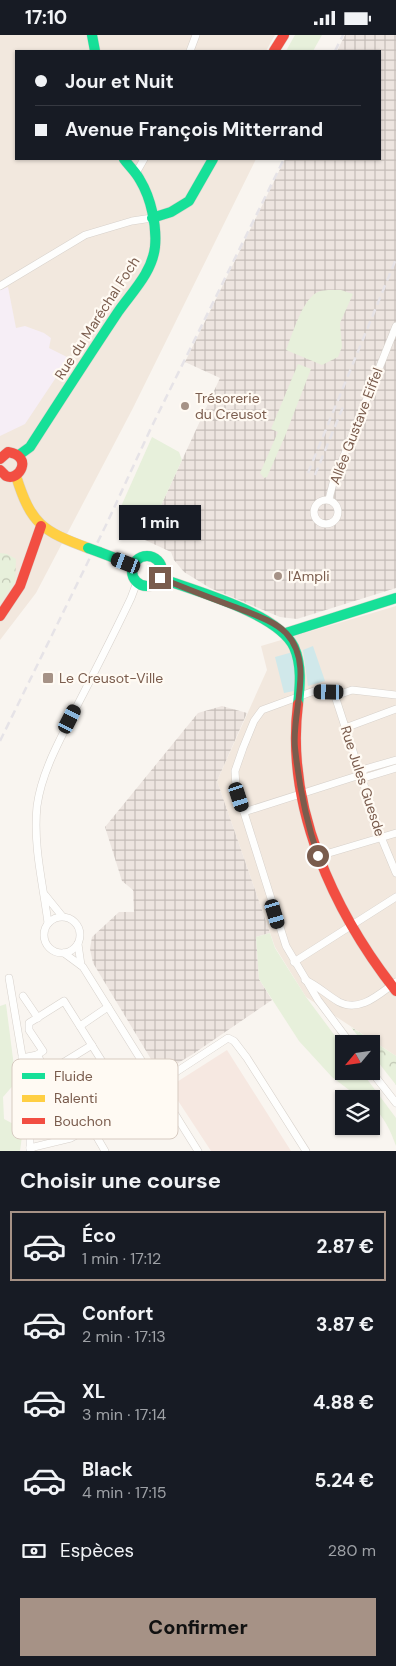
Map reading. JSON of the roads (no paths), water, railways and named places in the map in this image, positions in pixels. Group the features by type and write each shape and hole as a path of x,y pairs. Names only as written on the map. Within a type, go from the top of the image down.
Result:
{"main road":[{"path":"92,35 96,50"},
{"path":"275,50 284,35"},
{"name":"Rue du Maréchal Foch","path":"20,455 30,447 152,259 155,248 155,234 152,219 142,184 136,173 125,160"},
{"path":"152,219 171,212 189,201 212,160"},
{"path":"0,457 8,452 20,455 23,467 16,476 8,476 0,470"},
{"path":"16,476 30,511 41,526 65,539 129,564"},
{"path":"0,616 20,586 41,526"},
{"path":"152,556 161,565 162,570 158,582 149,586 140,584 132,574 129,564 139,558 152,556"},
{"path":"160,578 275,625 286,633 293,644 298,655 300,681 295,748 302,794 318,856 351,926 372,959 395,986"},
{"path":"286,633 391,600"}],"street":[{"path":"190,50 196,35"},
{"path":"136,173 143,160"},
{"path":"0,286 85,235 132,221 152,219"},
{"name":"Allée Gustave Eiffel","path":"329,499 333,483 396,326"},
{"path":"137,581 132,599 57,745 43,779 37,805 36,830 37,854 48,923 44,933 46,943 54,951 64,953 81,965 141,1059"},
{"path":"345,1035 305,980 294,962 281,933 234,779 235,771 254,721 262,710 314,691 329,692 335,696 352,690 396,695"},
{"name":"Rue Jules Guesde","path":"335,696 381,837 396,873"},
{"path":"345,728 396,709"},
{"path":"244,812 360,775 365,769 396,760"},
{"path":"360,775 367,777 396,767"},
{"path":"318,856 396,833"},
{"path":"44,894 62,917"},
{"path":"294,962 396,897"},
{"path":"48,923 57,917 62,917 70,918 77,925 80,935 78,944 81,965"},
{"path":"64,953 72,950 78,944"},
{"path":"9,979 22,1058 37,1055 43,1051 29,1030 29,1023 64,1001 101,1059"},
{"path":"305,980 338,1001 353,1006 365,1002 395,986"},
{"path":"23,995 38,1018"},
{"path":"80,1026 108,1007"},
{"path":"178,1070 228,1038 234,1041 247,1058 306,1151"},
{"path":"70,1059 92,1045"},
{"path":"37,1055 39,1059"},
{"path":"378,1080 396,1103"},
{"path":"178,1118 198,1151"},
{"path":"31,1150 68,1139"},
{"path":"98,1139 105,1151"}],"water":[{"path":"313,646 325,681 308,686 303,650"},
{"path":"293,652 296,672 294,691 284,693 275,657"}],"railway":[{"path":"336,50 343,35"},
{"path":"0,741 107,523 151,428 284,160"},
{"path":"308,473 396,259"},
{"path":"315,475 343,407"}],"place":[{"name":"Trésorerie du Creusot","path":"185,406"},
{"name":"l'Ampli","path":"278,576"},
{"name":"Le Creusot-Ville","path":"48,678"}]}
